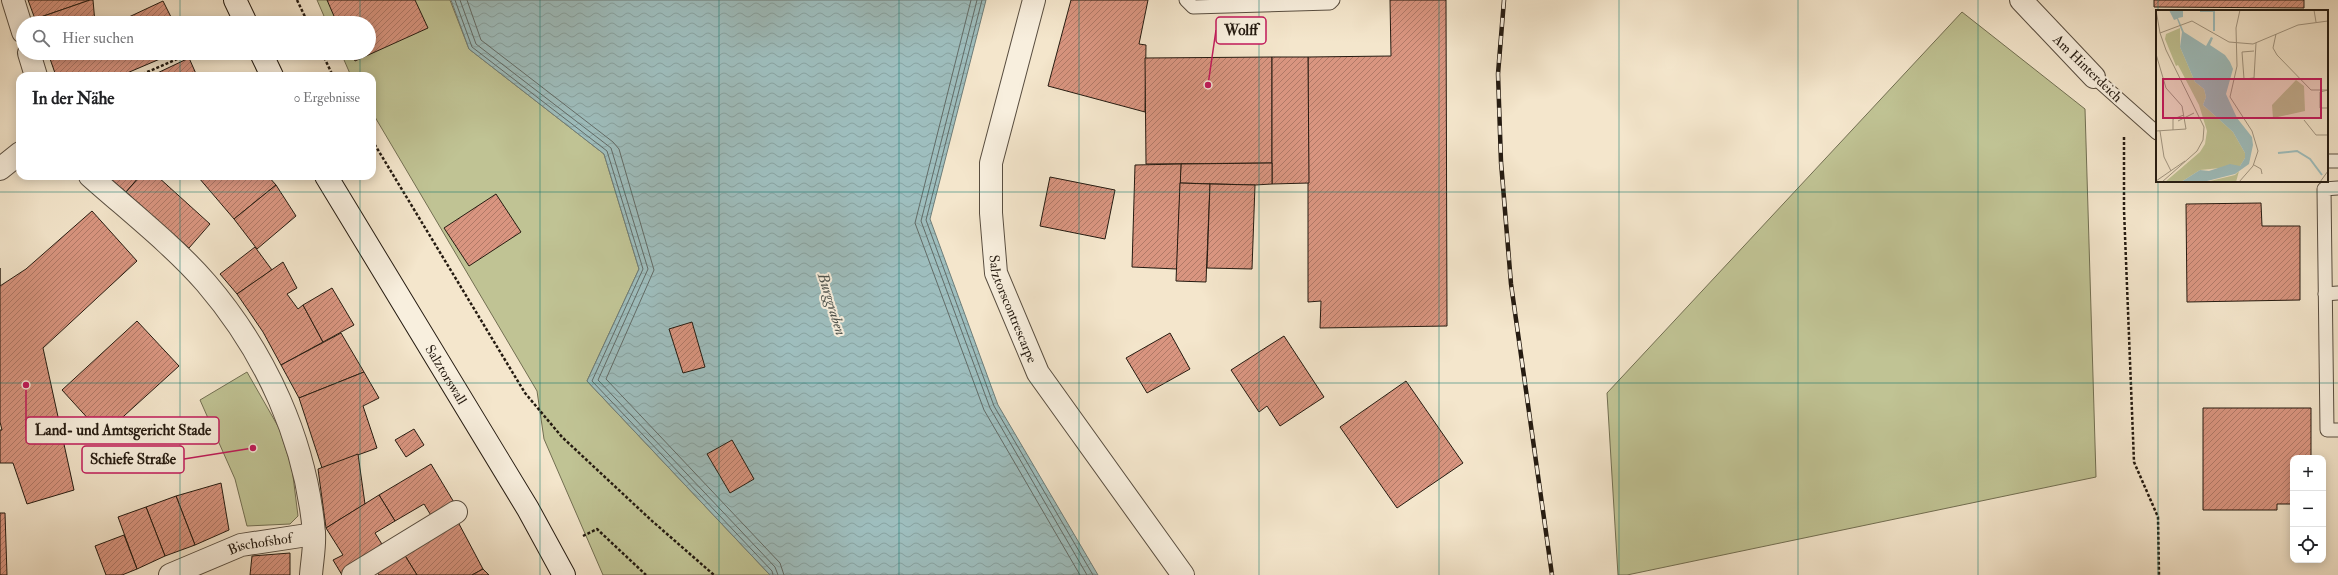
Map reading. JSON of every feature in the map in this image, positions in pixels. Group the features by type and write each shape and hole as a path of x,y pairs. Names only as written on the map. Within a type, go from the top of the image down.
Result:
{"street":[{"path":"13,0 18,16"},
{"path":"235,0 243,16"},
{"name":"Salztorscontrescarpe","path":"1034,0 991,163 991,213 996,273 1038,374 1183,575"},
{"name":"Am Hinterdeich","path":"2021,0 2094,77"},
{"path":"31,60 35,72"},
{"path":"264,60 270,72"},
{"path":"0,169 16,156"},
{"path":"94,180 206,282 233,317 261,362 282,405 297,445 306,479 314,534 312,575"},
{"name":"Salztorswall","path":"328,180 524,503 564,575"},
{"path":"352,575 456,512"},
{"name":"Bischofshof","path":"170,575 208,567 241,545 314,534"}],"lane":[{"path":"1186,0 1193,7 1330,4 1332,0"},
{"name":"Am Hinterdeich","path":"2094,77 2156,132"},
{"path":"2338,188 2324,189 2327,430 2338,430"},
{"path":"2325,294 2338,293"}],"path":[{"path":"297,0 305,16"},
{"path":"147,72 175,60"},
{"path":"325,60 331,72"},
{"path":"2124,103 2124,210 2134,462 2158,517 2160,575"},
{"path":"376,147 525,393 562,437 651,520 714,575"},
{"path":"583,536 597,529 646,575"}],"green space":[{"path":"317,0 450,0 469,49 604,154 639,269 587,381 770,575 603,575 544,439 537,391 376,119 376,72 349,72 344,60 376,60 376,16 324,16"},
{"path":"1962,12 2085,109 2096,477 1627,575 1618,575 1607,393"},
{"path":"247,372 279,428 292,468 298,516 290,524 247,526 235,479 200,400"}],"water":[{"name":"Burggraben","path":"451,0 986,0 930,219 998,405 1098,575 770,575 587,381 639,269 604,154 469,49"}],"building":[{"path":"28,0 90,0 44,16 34,16"},
{"path":"90,0 93,0 94,16 44,16"},
{"path":"327,0 415,0 428,28 376,52 376,16 334,16"},
{"path":"1071,0 1148,0 1139,44 1146,45 1145,112 1048,86"},
{"path":"1390,0 1446,0 1447,326 1320,328 1321,301 1308,302 1308,57 1391,56"},
{"path":"2154,0 2304,0 2304,8 2154,7"},
{"path":"163,1 170,16 131,16"},
{"path":"1272,57 1272,163 1146,164 1145,58"},
{"path":"1272,57 1308,57 1309,183 1272,184"},
{"path":"50,60 158,60 129,72 55,72"},
{"path":"185,60 190,60 195,72 159,72"},
{"path":"1272,163 1272,184 1180,183 1181,164"},
{"path":"1181,164 1177,269 1132,267 1135,165"},
{"path":"1050,177 1115,190 1105,239 1040,226"},
{"path":"112,180 136,180 126,192"},
{"path":"136,180 161,180 210,224 189,248 126,192"},
{"path":"201,180 272,180 276,185 234,219"},
{"path":"1180,183 1210,184 1206,282 1176,281"},
{"path":"1210,184 1255,185 1252,269 1207,268"},
{"path":"276,185 296,216 257,249 234,219"},
{"path":"496,194 521,232 469,266 444,228"},
{"path":"2261,203 2262,226 2300,226 2300,300 2187,302 2186,204"},
{"path":"92,211 137,261 43,348 74,490 27,504 13,463 0,463 0,430 2,430 0,422 0,286 26,269"},
{"path":"255,247 272,270 237,294 220,274"},
{"path":"283,262 297,288 287,294 298,309 303,305 323,342 281,365 263,332 237,294"},
{"path":"332,288 354,325 323,342 303,305"},
{"path":"137,321 179,366 103,435 62,390"},
{"path":"692,322 705,367 683,373 669,329"},
{"path":"341,333 364,372 299,398 281,365"},
{"path":"1170,333 1190,369 1147,393 1126,358"},
{"path":"1284,336 1324,397 1280,426 1267,406 1259,412 1231,370"},
{"path":"364,372 379,398 363,406 377,448 322,468 299,398"},
{"path":"1406,381 1463,463 1397,508 1340,427"},
{"path":"2203,408 2311,408 2311,455 2290,455 2290,504 2277,504 2277,510 2203,510"},
{"path":"414,429 424,445 406,457 395,440"},
{"path":"732,440 754,479 730,493 707,454"},
{"path":"358,454 365,504 326,528 318,469"},
{"path":"431,464 455,504 432,517 424,504 395,521 379,495"},
{"path":"221,483 229,530 195,545 176,496"},
{"path":"379,495 395,521 375,533 385,549 342,575 333,560 343,555 326,528"},
{"path":"176,496 195,545 165,556 146,507"},
{"path":"146,507 165,556 137,569 118,517"},
{"path":"0,513 5,513 7,575 0,575"},
{"path":"458,522 483,569 472,575 417,575 404,554"},
{"path":"124,535 137,569 122,575 106,575 95,546"},
{"path":"290,553 290,575 250,575 252,556"},
{"path":"404,554 417,575 379,575 376,570"},
{"path":"483,569 489,575 472,575"}],"railway":[{"path":"1504,0 1498,74 1501,162 1511,284 1552,575"}],"place":[{"name":"Wolff","path":"1208,85"},
{"name":"Land- und Amtsgericht Stade","path":"26,385"},
{"name":"Schiefe Straße","path":"253,448"}]}
